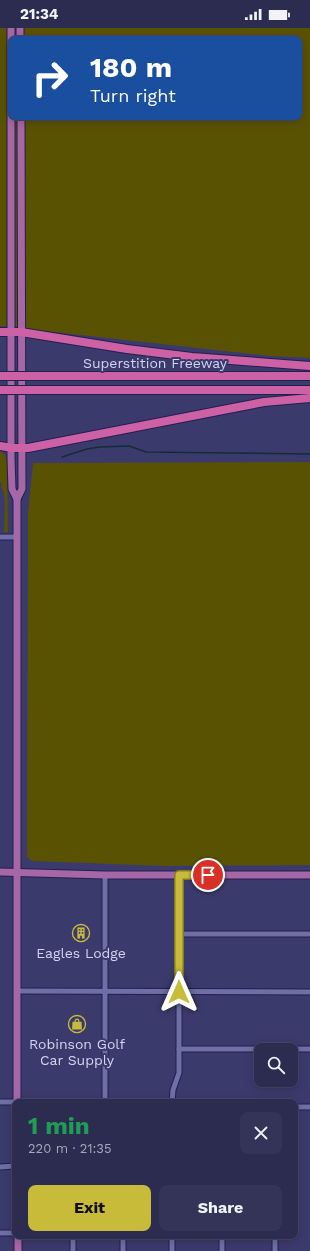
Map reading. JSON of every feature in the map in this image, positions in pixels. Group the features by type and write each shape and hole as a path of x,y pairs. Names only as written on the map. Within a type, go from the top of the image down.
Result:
{"highway":[{"path":"0,332 21,332 192,358 310,366"},
{"name":"Superstition Freeway","path":"0,376 310,376"},
{"name":"Superstition Freeway","path":"0,390 310,390"},
{"path":"0,446 22,449 228,408 264,402 310,398"}],"main road":[{"path":"11,120 12,489 17,499"},
{"path":"16,1099 18,991 17,499 22,489 21,120"},
{"path":"0,872 105,875 310,875"},
{"path":"18,1239 18,1251"}],"street":[{"path":"0,537 17,537"},
{"path":"105,875 105,1099"},
{"path":"172,1099 173,1090 179,1073 179,875"},
{"path":"179,934 310,934"},
{"path":"18,991 310,992"},
{"path":"179,1049 310,1049"},
{"path":"0,1102 12,1102"},
{"path":"298,1107 310,1107"},
{"path":"0,1166 12,1166"},
{"path":"0,1233 12,1233"},
{"path":"73,1239 73,1251"},
{"path":"123,1239 123,1251"},
{"path":"172,1239 172,1251"},
{"path":"222,1239 222,1251"},
{"path":"275,1239 275,1251"}],"shaded area":[{"path":"0,28 310,28 310,358 270,356 0,326"},
{"path":"0,451 6,456 7,461 8,532 4,533 5,502 1,486 2,484 0,482"},
{"path":"310,462 310,865 165,866 32,861 27,857 28,513 33,463"}],"waterway":[{"path":"62,457 87,449 129,446 146,452 310,454"}],"place":[{"name":"Eagles Lodge","path":"81,933"},
{"name":"Robinson Golf Car Supply","path":"77,1024"}],"route":[{"path":"179,992 179,875 208,875"}]}
